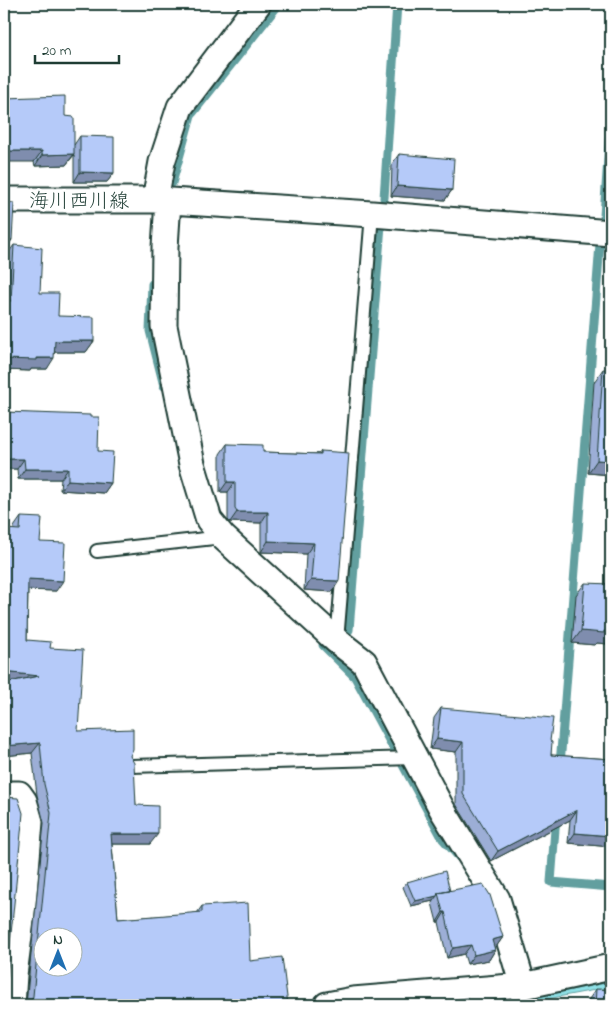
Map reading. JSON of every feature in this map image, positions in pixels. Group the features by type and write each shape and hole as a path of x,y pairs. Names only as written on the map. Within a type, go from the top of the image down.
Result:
{"street":[{"path":"258,4 180,107 162,162 161,200 165,247 164,326 192,464 209,520 223,537 337,641 364,662 443,811 497,899 523,986"},
{"name":"海川西川線","path":"4,200 161,200 611,233"},
{"path":"4,794 19,794 24,800 30,822 12,1005"},
{"path":"327,1005 353,1000 523,986 611,967"}],"lane":[{"path":"337,641 372,214"},
{"path":"97,551 223,537"},
{"path":"132,766 414,758"}],"water":[{"path":"611,982 611,987 526,1003 515,997 520,996 525,999"}],"building":[{"path":"65,96 65,116 74,117 74,154 42,155 42,151 4,151 4,98"},
{"path":"80,136 114,137 114,173 80,172"},
{"path":"399,154 454,159 452,190 397,186"},
{"path":"4,202 14,203 12,240 4,239"},
{"path":"14,245 42,248 40,293 59,293 58,316 94,317 94,341 55,341 54,358 37,358 37,360 4,359 4,300 11,301"},
{"path":"603,369 611,370 611,461 597,460"},
{"path":"4,412 90,415 90,417 99,417 98,451 113,452 111,483 68,480 68,469 25,469 24,459 4,459"},
{"path":"227,444 263,445 263,452 321,454 321,451 349,453 339,581 311,580 314,543 268,541 268,512 237,512 235,509 235,482 227,482"},
{"path":"21,517 42,518 40,542 65,543 63,581 28,579 27,640 51,642 50,648 83,650 78,731 133,729 133,749 130,756 134,763 136,805 158,806 158,834 111,834 118,919 202,912 202,906 248,903 250,961 282,957 288,1005 28,1005 31,1003 33,996 35,976 82,976 82,926 40,926 51,813 44,784 40,743 4,746 4,683 39,676 4,672 4,529 20,530"},
{"path":"585,583 611,584 611,631 604,631 604,633 581,631"},
{"path":"441,708 553,718 550,741 552,742 551,755 611,759 611,836 575,833 577,810 498,851 463,794 463,742 437,739"},
{"path":"4,797 18,798 23,813 5,994 6,1001 10,1005 4,1005"},
{"path":"445,871 450,891 415,901 407,882"},
{"path":"483,884 490,895 503,937 492,940 495,950 474,955 471,945 453,948 445,912 443,912 438,893"},
{"path":"596,989 611,990 611,1005 595,1005"},
{"path":"467,998 468,1003 511,998 513,1005 417,1005 446,1004 445,1001"}],"waterway":[{"path":"172,183 191,115 279,4"},
{"path":"384,198 397,4"},
{"path":"604,216 611,115"},
{"path":"349,630 381,225"},
{"path":"560,765 600,244"},
{"path":"152,284 150,331 164,386"},
{"path":"323,645 355,677 394,749"},
{"path":"403,765 443,839 459,857"},
{"path":"556,816 551,882 611,887"},
{"path":"521,1005 522,1000"}]}
